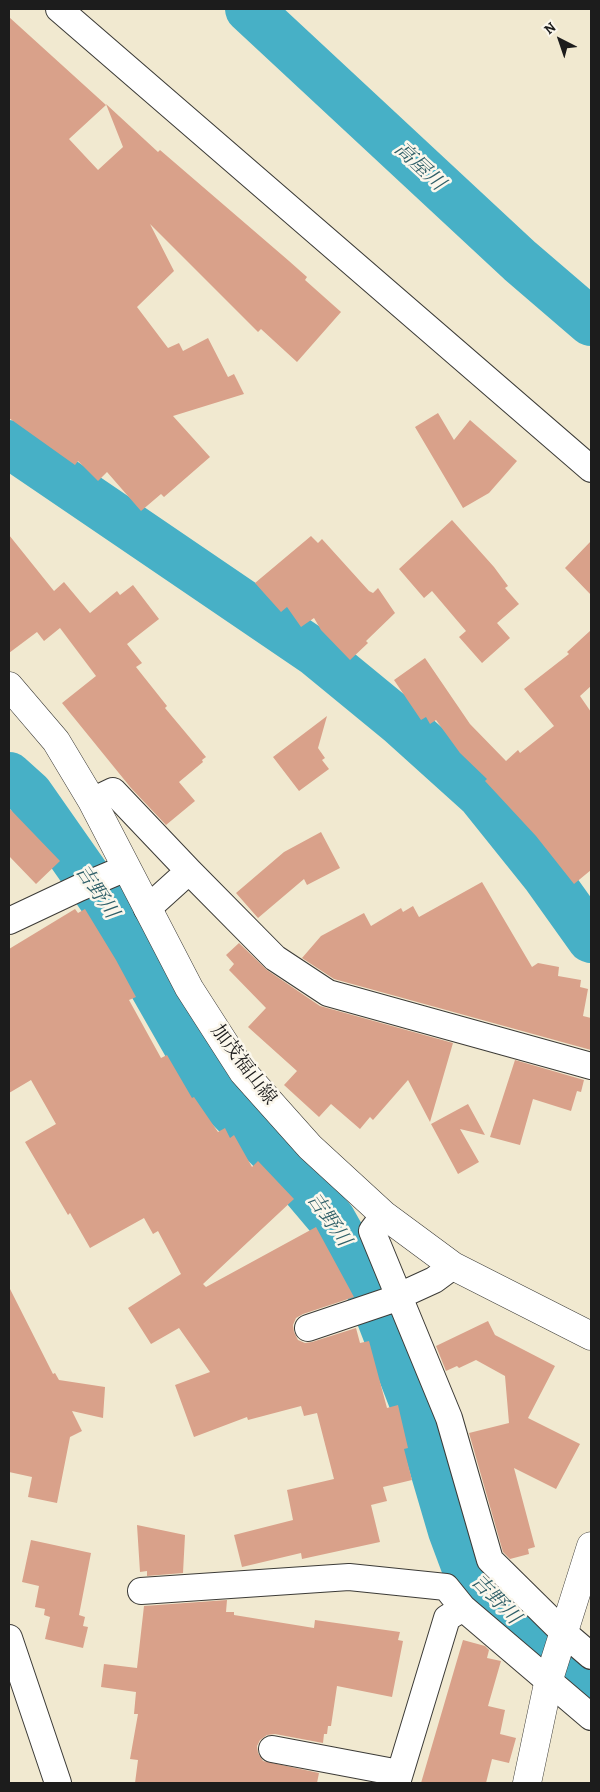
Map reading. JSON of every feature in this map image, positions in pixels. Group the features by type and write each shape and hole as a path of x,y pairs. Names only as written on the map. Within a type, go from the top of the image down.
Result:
{"main road":[{"name":"加茂福山線","path":"9,686 56,741 92,801 117,872 147,909 189,988 244,1072 310,1147 384,1215 453,1266 591,1336"},
{"path":"527,1783 549,1679 591,1546"}],"street":[{"path":"60,9 591,469"},
{"path":"92,801 113,791 189,872 275,958 328,993 591,1066"},
{"path":"9,921 117,872"},
{"path":"147,909 189,872"},
{"path":"384,1215 372,1232 392,1299 449,1418 490,1560 563,1632 591,1656"},
{"path":"308,1328 362,1311 392,1299 434,1280 453,1266"},
{"path":"141,1591 348,1577 446,1587 463,1608 549,1679 591,1717"},
{"path":"272,1749 398,1778 447,1618 463,1608"},
{"path":"9,1638 58,1783"}],"building":[{"path":"9,17 106,105 69,139 98,170 123,147 106,104 158,152 160,150 289,261 307,277 305,280 341,312 297,362 261,329 258,332 150,224 174,271 137,307 168,348 179,343 183,351 208,338 228,377 234,374 244,394 173,416 210,457 164,497 161,494 141,511 107,472 98,481 78,461 75,465 9,418"},
{"path":"438,413 454,440 470,420 517,461 489,493 463,508 415,427"},
{"path":"452,520 494,567 508,586 505,588 519,604 497,623 510,638 482,663 459,637 466,631 432,591 424,598 399,569"},
{"path":"9,535 54,591 64,582 90,613 117,591 120,595 133,585 159,619 127,644 142,663 136,667 167,706 165,708 206,757 202,760 203,762 179,782 195,801 166,825 131,788 62,703 96,676 60,628 44,641 37,632 9,653"},
{"path":"311,536 318,543 322,539 369,591 373,593 378,588 395,613 366,641 368,643 350,660 321,630 314,618 301,627 287,607 281,612 255,583"},
{"path":"591,541 591,595 565,568"},
{"path":"591,630 591,686 580,696 591,712 591,870 574,884 536,836 485,781 487,779 460,753 436,720 430,724 426,717 421,720 394,680 425,658 470,724 506,761 518,750 520,753 554,726 524,689 569,654 567,652"},
{"path":"327,716 318,748 325,758 322,760 329,769 299,791 273,757"},
{"path":"9,808 60,861 36,884 9,856"},
{"path":"321,832 340,868 307,885 304,879 258,918 236,893 284,852"},
{"path":"482,882 532,967 538,963 559,967 558,976 581,980 580,987 588,989 583,1016 591,1018 591,1050 334,979 302,958 321,936 364,913 371,926 401,908 403,912 413,906 419,917"},
{"path":"75,909 78,913 85,909 116,960 136,997 129,1000 161,1058 167,1055 192,1098 194,1097 218,1132 225,1128 230,1138 234,1135 252,1167 258,1161 294,1199 203,1284 206,1287 316,1227 354,1297 303,1314 296,1318 293,1325 298,1340 305,1343 356,1328 360,1343 369,1341 387,1408 398,1405 408,1448 404,1449 412,1480 383,1487 387,1501 371,1505 380,1542 302,1559 301,1553 242,1567 234,1535 293,1520 287,1490 334,1479 317,1413 304,1416 301,1406 248,1420 247,1417 194,1437 175,1385 210,1372 179,1328 151,1344 128,1308 181,1274 158,1231 153,1234 144,1218 90,1248 70,1213 68,1215 25,1142 56,1124 31,1080 9,1093 9,949"},
{"path":"239,943 267,970 320,1006 453,1043 430,1122 408,1080 373,1120 370,1117 360,1129 331,1104 319,1117 284,1085 297,1071 248,1027 266,1008 229,970 234,964 226,955"},
{"path":"515,1060 584,1080 581,1092 577,1091 571,1111 533,1099 520,1145 490,1137"},
{"path":"468,1104 485,1135 460,1129 479,1162 458,1174 431,1124"},
{"path":"9,1287 53,1374 55,1373 59,1380 105,1387 103,1418 72,1411 82,1431 70,1437 57,1503 28,1497 32,1477 9,1472"},
{"path":"488,1321 495,1335 555,1366 528,1418 580,1444 556,1489 514,1468 535,1547 528,1549 529,1554 510,1559 503,1552 469,1433 509,1423 505,1376 476,1360 459,1368 457,1366 446,1371 436,1346"},
{"path":"137,1525 185,1535 183,1573 147,1576 147,1571 140,1572"},
{"path":"31,1540 91,1553 79,1615 85,1617 83,1626 88,1627 83,1648 45,1639 50,1617 44,1615 45,1609 35,1607 39,1586 22,1582"},
{"path":"227,1600 226,1612 234,1612 234,1615 314,1628 315,1620 400,1632 398,1640 403,1641 392,1697 337,1686 331,1726 328,1726 327,1734 324,1734 323,1743 275,1734 267,1735 260,1740 257,1746 258,1753 263,1761 319,1773 317,1783 135,1783 138,1760 130,1759 138,1714 134,1714 136,1692 101,1687 104,1664 137,1668 144,1606"},
{"path":"463,1640 485,1646 489,1650 487,1658 501,1661 488,1706 505,1710 500,1734 516,1738 509,1763 492,1759 486,1783 421,1783"}],"waterway":[{"name":"高屋川","path":"249,9 520,261 591,322"},
{"path":"9,444 316,653 400,722 481,795 546,876 591,939"},
{"name":"吉野川","path":"9,776 29,794 108,907 213,1091 283,1162 332,1220 366,1280 417,1412 452,1531 468,1574 542,1649 591,1687"}]}
